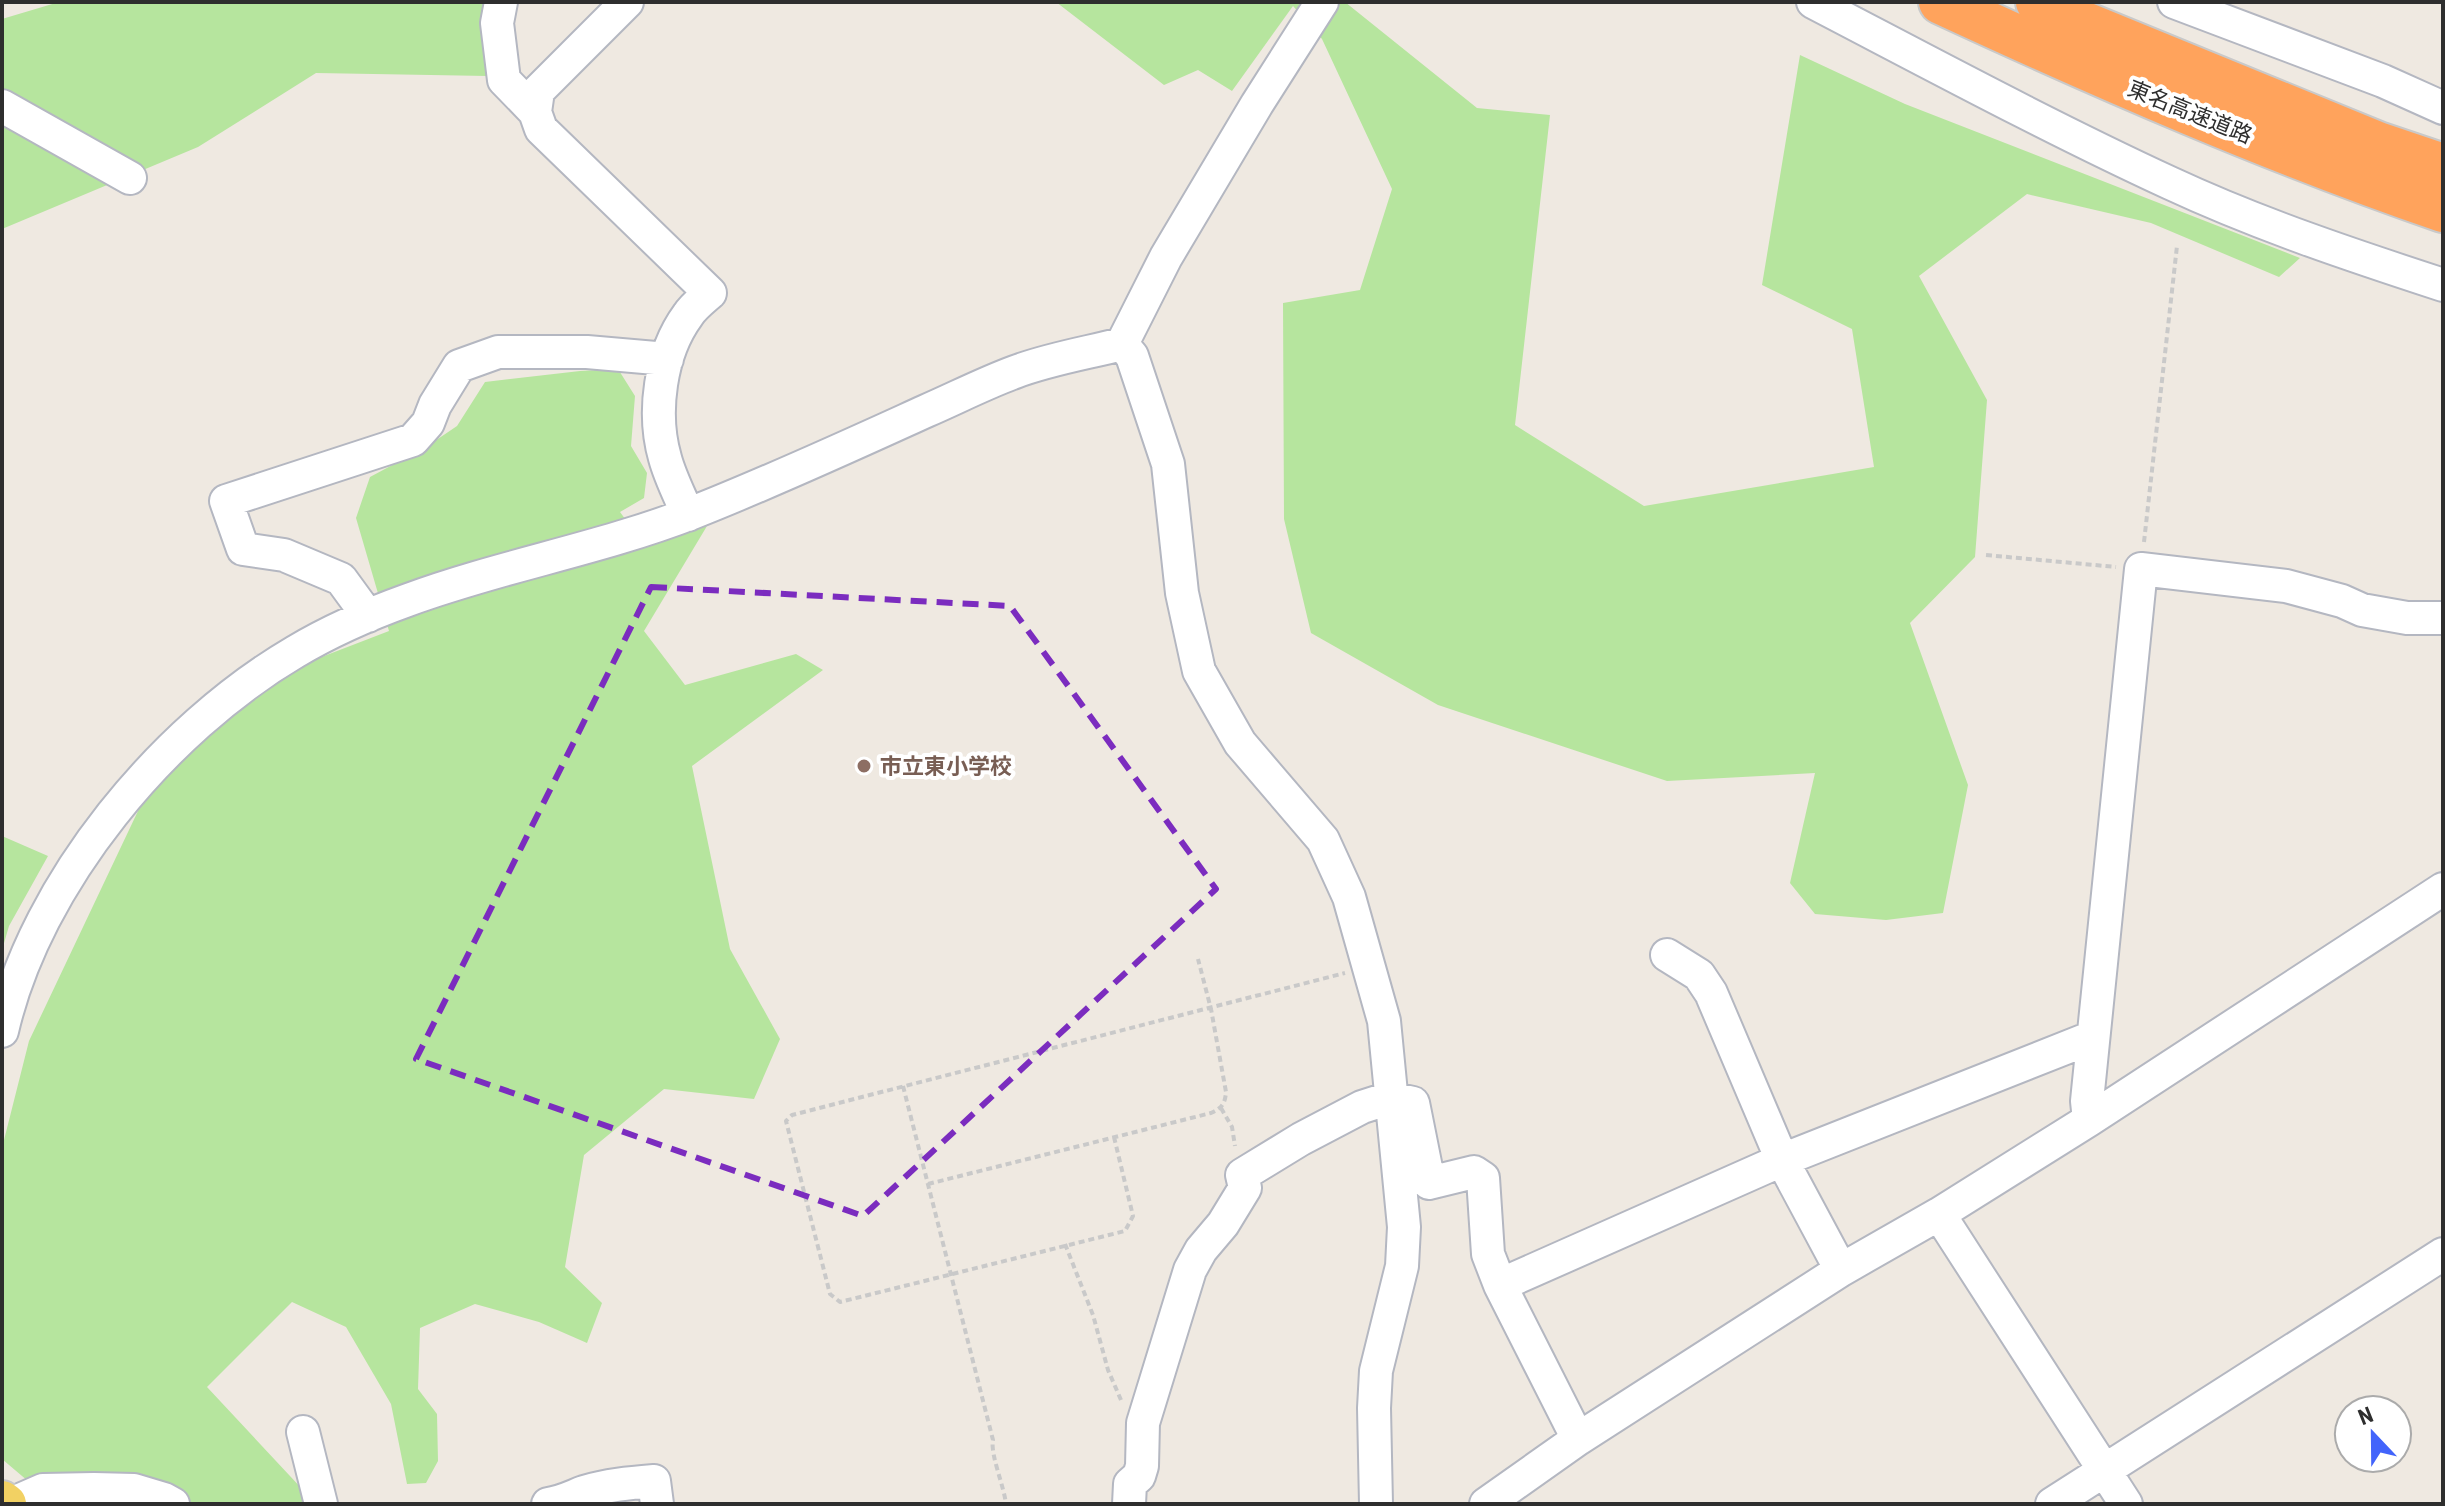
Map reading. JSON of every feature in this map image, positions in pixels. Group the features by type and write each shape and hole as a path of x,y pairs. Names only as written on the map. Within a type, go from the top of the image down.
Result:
{"highway":[{"name":"東名高速道路","path":"1941,2 2083,68 2361,182 2443,210"},
{"name":"東名高速道路","path":"2038,2 2378,144 2443,166"}],"street":[{"path":"501,2 497,23 504,80 535,112 541,129 710,293 688,314 674,338 661,383 660,438 665,459 688,515"},
{"path":"535,112 538,91 627,2"},
{"path":"2,1031 30,949 55,898 114,812 174,746 215,709 294,652 368,616 444,587 560,556 688,515 1016,371 1122,344 1166,257 1322,2"},
{"path":"1813,2 2172,184 2271,225 2443,285"},
{"path":"2174,2 2383,81 2443,108"},
{"path":"2,106 130,178"},
{"path":"1122,344 1132,356 1168,464 1182,593 1199,671 1240,743 1323,840 1349,897 1384,1021 1404,1227 1402,1266 1376,1371 1376,1504"},
{"path":"368,616 341,579 284,555 243,549 226,501 413,440 428,423 435,405 459,366 498,352 587,352 667,359"},
{"path":"2089,1120 2087,1101 2093,1037 2141,569 2286,586 2342,601 2362,610 2407,618 2443,618"},
{"path":"1486,1504 1578,1439 1841,1270 1939,1214 2089,1120 2443,889"},
{"path":"1667,955 1699,975 1711,993 1782,1160 1841,1270"},
{"path":"1500,1285 1782,1160 2093,1037"},
{"path":"1129,1504 1130,1484 1139,1476 1142,1466 1143,1423 1190,1270 1245,1188 1242,1175 1362,1107 1390,1098 1413,1103 1429,1183 1474,1172 1483,1178 1488,1254 1500,1285 1578,1439"},
{"path":"1939,1214 2126,1504"},
{"path":"2052,1504 2443,1254"},
{"path":"303,1432 321,1504"},
{"path":"548,1504 623,1483 654,1481 657,1504"},
{"path":"6,1503 43,1490 94,1489 134,1490 173,1504"}],"path":[{"path":"1986,555 2141,569 2177,246"},
{"path":"928,1184 1221,1108 1226,1092 1211,1009 1198,959"},
{"path":"1114,1137 1133,1216 1125,1231 840,1302 830,1294 786,1121 792,1115 1370,966"},
{"path":"903,1086 993,1440 991,1449 1006,1504"},
{"path":"1221,1108 1232,1127 1242,1175"},
{"path":"1065,1244 1093,1315 1108,1370 1120,1399 1143,1423"}],"highlighted area":[{"path":"651,587 1010,606 1216,889 863,1216 416,1059"}],"green space":[{"path":"59,2 483,2 488,76 316,73 198,147 2,229 2,19"},
{"path":"1056,2 1345,2 1477,108 1550,115 1515,425 1644,506 1874,467 1852,329 1762,285 1800,55 1905,104 2300,258 2279,277 2151,223 2027,194 1919,276 1987,400 1975,557 1910,623 1968,785 1943,913 1886,920 1815,914 1790,883 1815,773 1667,781 1438,705 1311,633 1284,519 1283,303 1360,290 1392,189 1322,39 1293,6 1232,91 1198,70 1164,85"},
{"path":"618,369 635,396 631,446 647,473 644,498 620,512 645,546 707,526 644,631 685,685 796,654 823,670 692,766 730,949 780,1039 754,1099 664,1089 584,1155 565,1267 602,1303 587,1343 539,1322 475,1304 420,1328 418,1389 437,1414 438,1461 426,1483 407,1484 391,1404 346,1327 292,1302 207,1387 304,1491 310,1504 55,1504 2,1459 2,1148 29,1041 156,773 293,668 389,631 356,518 370,477 426,447 457,426 485,382"},
{"path":"2,836 48,856 9,926 2,950"}],"place":[{"name":"市立東小学校","path":"864,766"}]}
